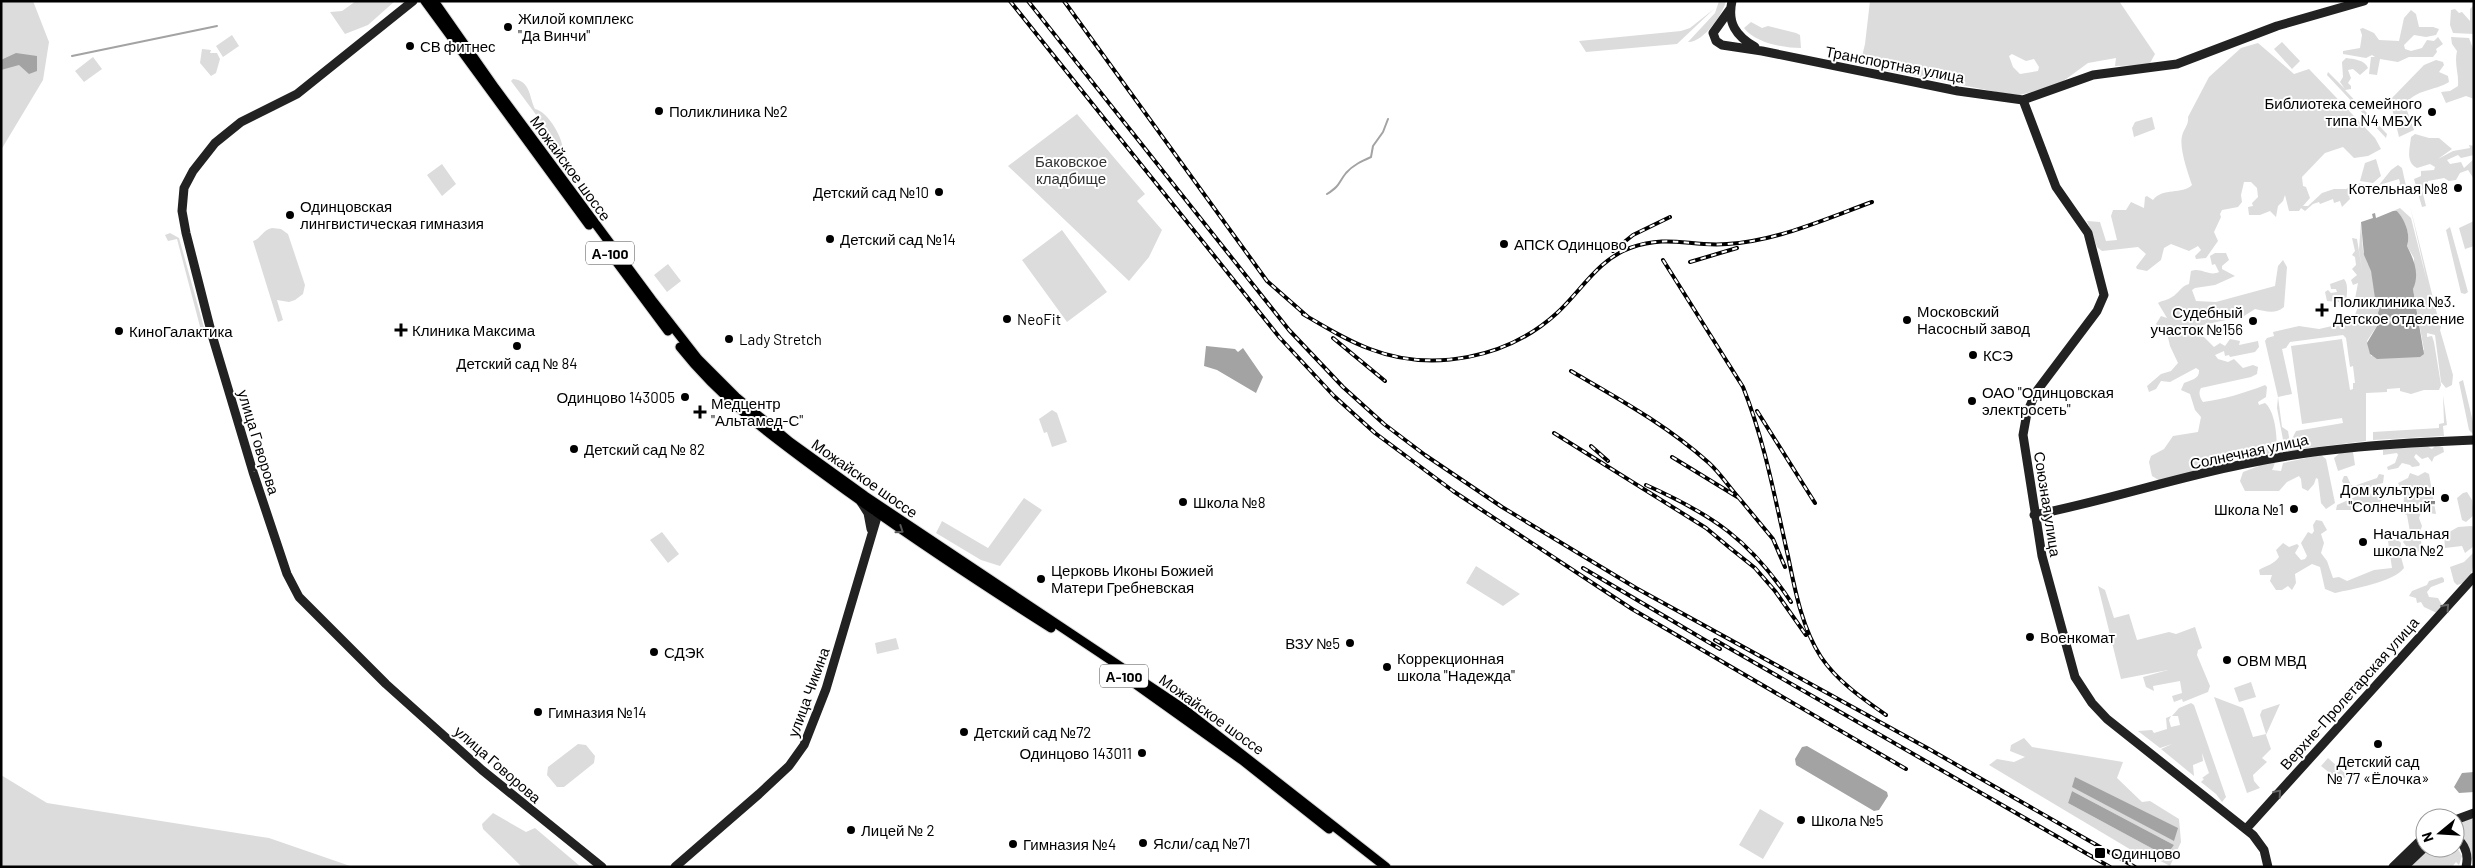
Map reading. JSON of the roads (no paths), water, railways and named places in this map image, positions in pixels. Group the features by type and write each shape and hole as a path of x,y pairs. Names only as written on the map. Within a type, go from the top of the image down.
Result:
{"main road":[{"name":"Можайское шоссе","path":"425,1 490,92 688,356 719,390 748,416 861,501 879,510 1184,709 1386,867"},
{"name":"Можайское шоссе","path":"434,1 501,96 698,359 736,397 790,442 879,510 1180,714 1376,867"}],"street":[{"name":"улица Говорова","path":"413,1 316,80 289,98 241,122 215,143 192,171 185,185 182,203 184,224 209,326 253,472 287,574 299,597 386,684 482,770 602,867"},
{"path":"2024,100 2093,75 2177,64 2277,26 2364,1"},
{"path":"1732,5 1734,41 1726,46 1719,44 1714,38 1714,30 1732,5"},
{"path":"1719,24 1726,23 1762,51"},
{"name":"Транспортная улица","path":"1726,46 1762,51 1958,91 2024,100"},
{"name":"Союзная улица","path":"2024,100 2056,188 2088,233 2104,295 2097,310 2043,381 2027,413 2023,435 2034,515 2044,562 2075,677 2107,719 2246,829 2261,846 2268,867"},
{"name":"Солнечная улица","path":"2034,515 2239,465 2302,453 2379,445 2474,440"},
{"path":"861,501 868,513 872,532"},
{"name":"улица Чикина","path":"676,867 789,766 804,745 826,689 879,510"},
{"name":"Верхне-Пролетарская улица","path":"2246,829 2474,576"},
{"path":"2393,867 2415,846"},
{"path":"2465,848 2468,859 2466,867"},
{"path":"2404,867 2415,857"}],"waterway":[{"path":"72,56 217,26"},
{"path":"1327,194 1337,186 1346,173 1371,157 1373,146 1383,132 1388,119"}],"railway":[{"path":"1010,1 1280,338 1334,396 1375,433 1453,491 1632,609 1906,769"},
{"path":"1028,1 1289,330 1343,387 1384,424 1425,455 1502,507 1636,588 1929,749 2135,867"},
{"path":"1064,1 1267,281 1308,317"},
{"path":"1303,314 1352,342 1394,356 1418,360 1468,357 1516,341 1537,328 1557,313 1599,268 1619,253 1630,248 1668,241 1727,244 1764,239 1801,228 1872,202"},
{"path":"1613,251 1633,235 1670,217"},
{"path":"1690,262 1737,248"},
{"path":"1663,260 1743,387 1751,408 1774,492 1800,608 1814,646 1827,666 1843,682 1886,715"},
{"path":"1333,338 1385,381"},
{"path":"1571,371 1643,414 1677,437 1713,467 1739,498"},
{"path":"1757,411 1815,503"},
{"path":"1554,433 1706,528 1755,568 1775,591 1806,635"},
{"path":"1591,446 1608,461"},
{"path":"1672,457 1739,498 1773,539 1785,567"},
{"path":"1646,485 1691,507 1728,532 1760,562 1776,580 1791,602"},
{"path":"1583,568 1720,649"},
{"path":"1715,640 2110,867"}],"place":[{"name":"Жилой комплекс \"Да Винчи\"","path":"508,27"},
{"name":"СВ фитнес","path":"410,46"},
{"name":"Поликлиника №2","path":"659,111"},
{"name":"Библиотека семейного типа N4 МБУК","path":"2432,112"},
{"name":"Котельная №8","path":"2458,188"},
{"name":"Детский сад №10","path":"939,192"},
{"name":"Одинцовская лингвистическая гимназия","path":"290,215"},
{"name":"Детский сад №14","path":"830,239"},
{"name":"АПСК Одинцово","path":"1504,244"},
{"name":"Поликлиника №3. Детское отделение","path":"2322,310"},
{"name":"NeoFit","path":"1007,319"},
{"name":"Московский Насосный завод","path":"1907,320"},
{"name":"Судебный участок №156","path":"2253,321"},
{"name":"Клиника Максима","path":"401,330"},
{"name":"КиноГалактика","path":"119,331"},
{"name":"Lady Stretch","path":"729,339"},
{"name":"Детский сад № 84","path":"517,346"},
{"name":"КСЭ","path":"1973,355"},
{"name":"Одинцово 143005","path":"685,397"},
{"name":"ОАО \"Одинцовская электросеть\"","path":"1972,401"},
{"name":"Медцентр \"Альтамед-С\"","path":"700,412"},
{"name":"Детский сад № 82","path":"574,449"},
{"name":"Дом культуры \"Солнечный\"","path":"2445,498"},
{"name":"Школа №8","path":"1183,502"},
{"name":"Школа №1","path":"2294,509"},
{"name":"Начальная школа №2","path":"2363,542"},
{"name":"Церковь Иконы Божией Матери Гребневская","path":"1041,579"},
{"name":"Военкомат","path":"2030,637"},
{"name":"ВЗУ №5","path":"1350,643"},
{"name":"СДЭК","path":"654,652"},
{"name":"ОВМ МВД","path":"2227,660"},
{"name":"Коррекционная школа \"Надежда\"","path":"1387,667"},
{"name":"Гимназия №14","path":"538,712"},
{"name":"Детский сад №72","path":"964,732"},
{"name":"Детский сад № 77 «Ёлочка»","path":"2378,744"},
{"name":"Одинцово 143011","path":"1142,753"},
{"name":"Школа №5","path":"1801,820"},
{"name":"Лицей № 2","path":"851,830"},
{"name":"Ясли/сад №71","path":"1143,843"},
{"name":"Гимназия №4","path":"1013,844"},
{"name":"Одинцово","path":"2100,853"}],"park label":[{"name":"Баковское кладбище","path":"1071,170"}]}
